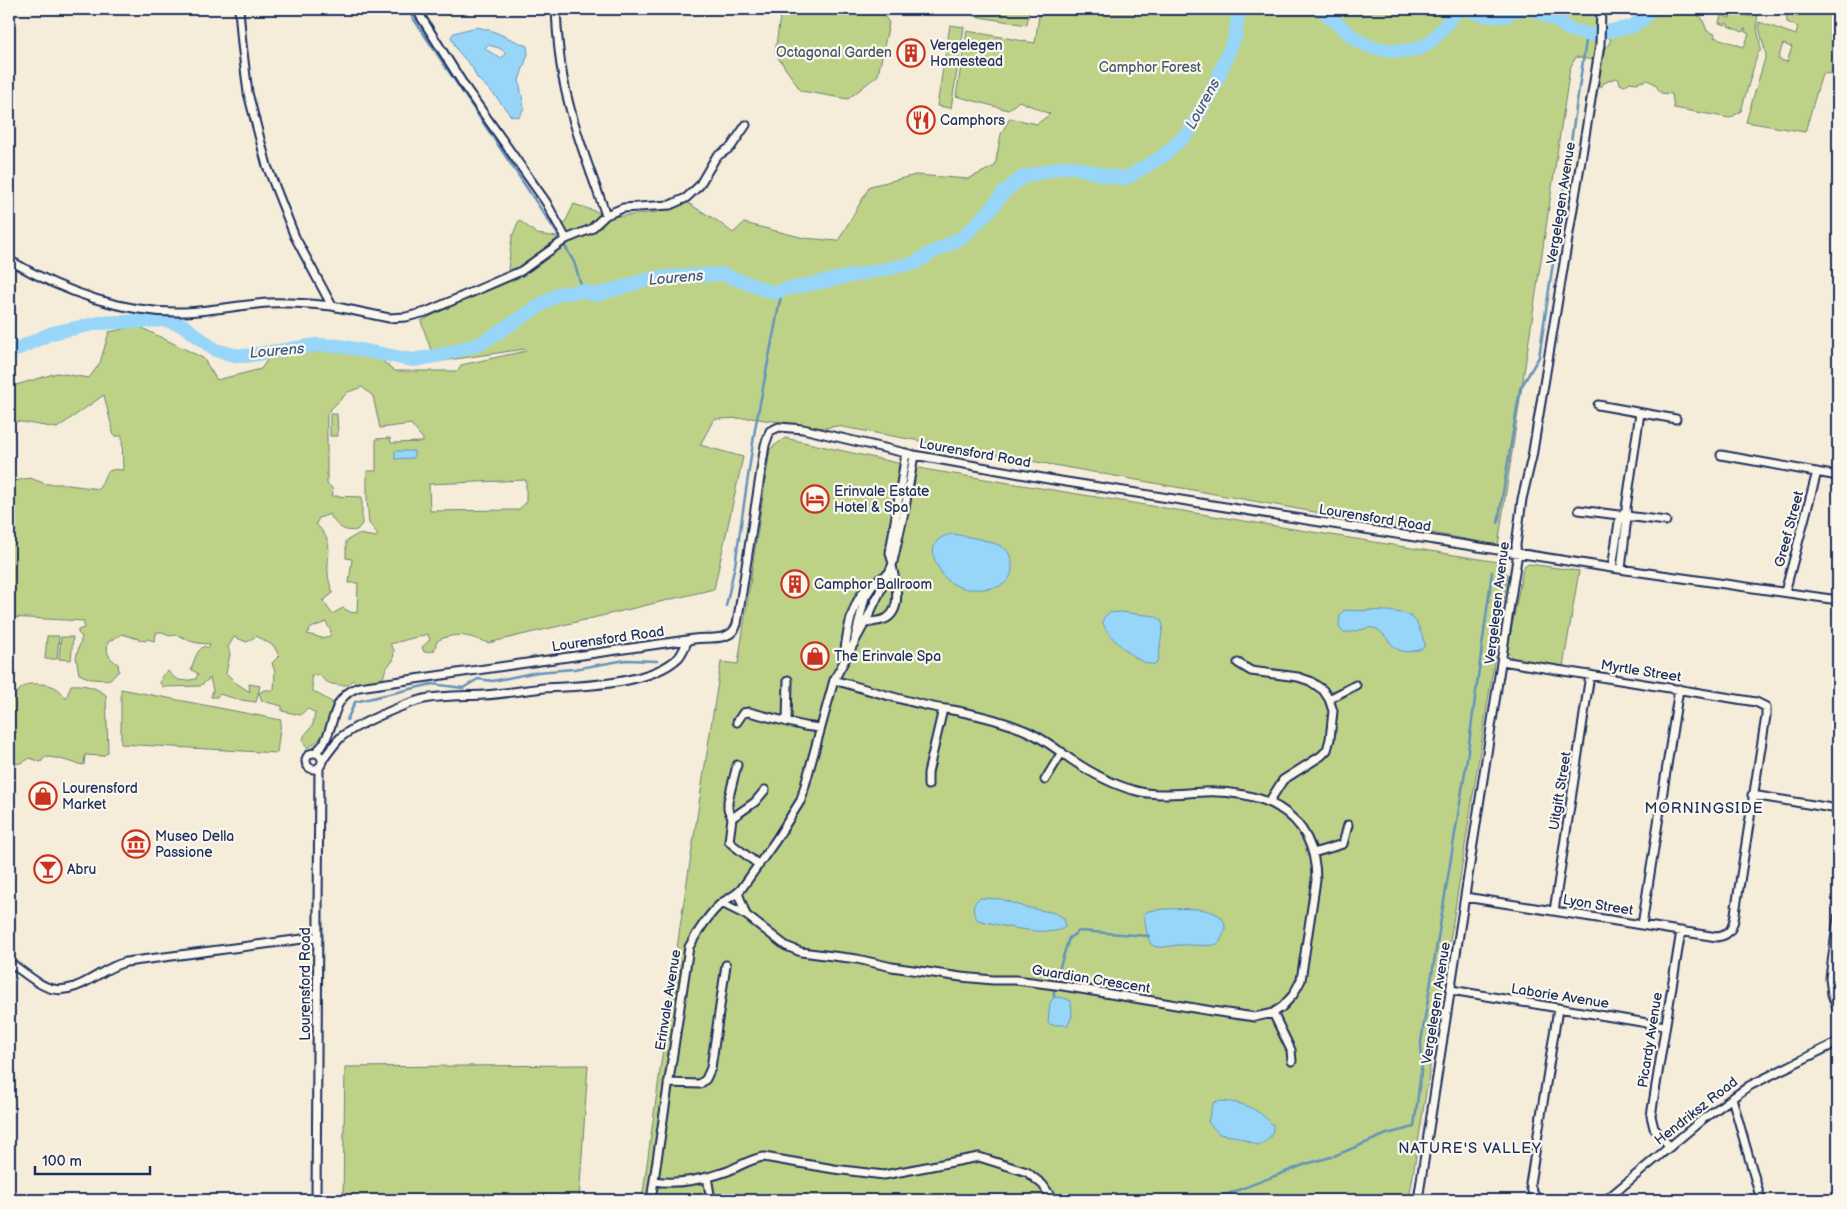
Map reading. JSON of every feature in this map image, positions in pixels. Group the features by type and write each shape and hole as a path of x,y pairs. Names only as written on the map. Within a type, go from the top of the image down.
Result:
{"street":[{"path":"239,9 242,52 248,93 267,166 295,237 332,306"},
{"path":"416,9 465,87 546,202 566,239"},
{"path":"556,9 563,78 585,159 606,215"},
{"name":"Vergelegen Avenue","path":"1418,1200 1502,662 1517,553 1516,545 1522,500 1532,457 1600,45 1600,9"},
{"path":"9,260 73,292 147,310 197,311 267,303 302,303 332,306 389,318 406,317 426,312 521,271 566,239 591,229 606,215 624,208 670,205 686,198 699,186 716,157 731,147 746,125"},
{"path":"1598,405 1676,419"},
{"path":"1612,568 1626,508 1640,413"},
{"name":"Lourensford Road","path":"315,753 325,743 340,700 349,691 359,687 688,640 729,636 735,630 766,438 770,432 779,427 803,429 914,455 1064,481 1612,568 1838,600"},
{"name":"Erinvale Avenue","path":"892,563 890,553 906,453"},
{"name":"Erinvale Avenue","path":"651,1200 689,947 713,912 722,903 738,893 801,800 834,680 864,625 888,574 895,554 914,455"},
{"path":"1721,455 1838,476"},
{"name":"Greef Street","path":"1784,592 1817,472"},
{"path":"1579,510 1666,521"},
{"path":"1621,569 1624,517"},
{"path":"864,625 887,618 892,612 898,592 892,563"},
{"path":"844,662 852,614 864,589 888,574"},
{"path":"854,644 863,602 874,582"},
{"path":"321,764 318,754 315,753 308,756 306,762 310,768 321,764 332,746 349,732 410,703 453,695 484,695 545,688 587,686 635,677 667,665 679,657 688,640"},
{"path":"1238,662 1251,670 1288,675 1318,685 1329,698 1333,716 1327,750 1321,756 1283,780 1269,802"},
{"name":"Myrtle Street","path":"1502,662 1756,702 1766,707 1752,795"},
{"name":"Uitgift Street","path":"1554,911 1590,675"},
{"path":"788,680 788,722"},
{"path":"834,680 898,698 963,712 1025,730 1111,782 1135,791 1166,794 1214,792 1251,797 1269,802 1286,812 1299,824 1314,853 1316,880 1300,980 1288,1001 1273,1013 1291,1050 1292,1061"},
{"path":"1329,698 1356,685"},
{"path":"1642,925 1679,689"},
{"path":"928,785 928,772 943,709"},
{"path":"737,722 743,713 749,712 820,728"},
{"path":"1045,780 1062,752"},
{"name":"Lourensford Road","path":"316,1200 321,764"},
{"path":"737,765 728,801 728,808 732,818 730,843 759,864"},
{"path":"732,818 755,802 765,790"},
{"path":"1752,795 1838,809"},
{"name":"Lyon Street","path":"1465,897 1717,936 1727,934 1733,925 1752,795"},
{"path":"1314,853 1343,844 1348,825"},
{"path":"738,893 746,914"},
{"name":"Guardian Crescent","path":"722,903 746,914 786,946 801,952 961,977 1016,980 1063,986 1237,1015 1255,1016 1273,1013"},
{"path":"1838,916 1830,986 1838,1012"},
{"name":"Picardy Avenue","path":"1670,1147 1654,1128 1651,1116 1682,931"},
{"path":"9,962 41,984 50,988 65,990 81,985 117,964 126,962 318,937"},
{"path":"668,1083 700,1084 706,1080 711,1068 726,966"},
{"name":"Laborie Avenue","path":"1451,990 1665,1026"},
{"path":"1538,1200 1530,1184 1558,1009"},
{"name":"Hendriksz Road","path":"1606,1200 1670,1147 1749,1086 1838,1042"},
{"path":"1732,1098 1761,1200"},
{"path":"654,1181 669,1183 707,1177 726,1172 764,1157 884,1175 979,1157 1026,1172 1044,1185 1053,1200"},
{"path":"707,1177 711,1200"}],"green space":[{"name":"Octagonal Garden","path":"781,9 880,9 889,23 878,75 848,99 801,91 775,53"},
{"path":"975,9 1029,9 1027,25 974,16"},
{"name":"Camphor Forest","path":"1040,9 1596,9 1596,44 1593,60 1576,57 1570,68 1498,545 837,426 824,428 751,418 714,419 700,445 743,457 714,589 488,643 456,635 437,641 434,651 424,652 422,647 430,640 428,634 390,644 394,650 393,661 384,674 383,681 357,683 353,680 347,685 338,685 328,683 319,675 311,675 313,691 335,704 329,724 323,734 314,744 307,748 303,738 313,725 315,713 307,708 301,715 282,711 282,706 262,701 259,693 264,690 274,690 275,672 272,663 279,656 274,646 256,636 247,642 234,637 228,647 230,654 226,673 236,683 250,692 249,684 260,686 256,702 219,694 217,697 211,697 213,690 210,678 200,686 163,687 160,683 162,676 168,671 180,680 196,679 198,674 191,669 195,659 202,648 205,646 209,647 210,644 189,641 177,635 169,636 163,632 157,632 154,641 148,639 145,641 122,634 108,642 107,646 108,655 118,664 119,671 109,680 91,679 79,674 76,657 82,637 78,630 84,628 84,621 9,617 9,482 30,478 46,484 99,489 107,473 113,470 123,470 122,436 114,436 104,395 57,428 9,420 9,387 57,373 89,378 100,363 109,332 138,326 203,358 217,380 261,369 270,356 305,352 333,351 380,359 395,371 458,371 461,365 526,351 525,349 435,362 421,321 507,278 512,237 519,220 537,234 558,237 574,204 612,217 658,212 686,202 733,233 744,223 804,238 838,241 870,186 916,175 968,179 995,166 1001,134 1010,118 1037,124 1050,114 1019,101 1008,110 956,96 967,31 1035,43","holes":["362,387 373,396 380,428 411,424 423,439 423,442 391,443 390,438 376,439 376,471 367,471 367,500 369,523 378,534 376,537 358,534 346,541 346,558 352,559 349,583 358,583 357,613 343,608 332,614 323,601 333,593 328,576 329,547 326,537 316,524 319,518 330,514 334,522 344,529 357,530 362,524 362,497 332,496 332,488 327,484 327,413 348,392","526,480 526,503 518,510 430,511 429,484","326,622 331,631 330,636 322,638 307,634 311,628"]},
{"path":"1656,9 1696,9 1696,14 1702,18 1707,31 1715,34 1714,37 1744,47 1749,34 1745,32 1746,29 1743,32 1728,26 1726,23 1725,25 1719,23 1721,15 1730,18 1733,10 1751,17 1753,12 1758,14 1757,25 1760,52 1758,52 1741,111 1730,118 1674,108 1672,94 1661,93 1654,83 1647,80 1636,83 1630,82 1624,86 1620,84 1619,79 1615,78 1604,83 1601,87 1596,86 1600,56 1611,39 1605,36 1608,32 1635,27"},
{"path":"1786,9 1838,9 1838,73 1822,74 1805,132 1746,122 1766,55 1759,22 1796,35 1798,27 1787,22","holes":["1783,44 1792,47 1787,62 1778,59"]},
{"path":"950,25 964,27 951,108 937,106"},
{"path":"330,414 337,414 338,436 330,436"},
{"path":"785,438 929,470 1498,562 1498,565 1504,569 1505,573 1508,574 1409,1200 642,1200 680,927 721,662 738,664 770,449"},
{"path":"1525,565 1579,571 1563,667 1514,659 1507,652 1523,569"},
{"path":"47,636 59,636 57,659 45,659"},
{"path":"61,637 73,637 71,660 59,659"},
{"path":"29,684 55,687 66,699 71,685 90,687 106,695 108,752 103,756 85,755 84,765 45,757 41,762 30,758 18,764 9,762 9,732 17,732 11,718 11,705 17,692"},
{"path":"121,689 281,720 277,753 121,744"},
{"path":"588,1065 579,1200 343,1200 345,1067"}],"water":[{"path":"477,27 490,30 527,46 528,54 519,80 524,108 519,117 511,116 493,93 477,78 472,67 457,50 451,37 454,33","holes":["488,45 505,52 504,56 500,58 485,47"]},
{"path":"395,451 414,451 414,458 395,459"},
{"path":"953,534 988,541 1005,549 1012,561 1012,571 1008,580 998,587 970,589 961,588 948,580 935,561 934,550 937,541 946,535"},
{"path":"1344,610 1392,611 1409,615 1417,623 1425,644 1424,647 1406,652 1399,650 1374,628 1343,632 1339,627 1340,615"},
{"path":"1120,612 1155,616 1160,619 1163,625 1158,661 1155,664 1142,661 1125,650 1106,629 1103,623 1104,617 1109,613"},
{"path":"980,898 1001,899 1025,907 1055,913 1064,918 1065,927 1049,932 1036,931 978,920 973,909 975,903"},
{"path":"1165,909 1210,911 1223,920 1224,934 1219,943 1211,945 1162,947 1152,945 1144,915 1148,911"},
{"path":"1054,997 1071,1001 1072,1016 1068,1025 1051,1025 1048,1022 1050,1003"},
{"path":"1218,1101 1241,1104 1261,1114 1273,1125 1269,1138 1257,1145 1238,1137 1219,1134 1208,1122 1213,1103"}],"waterway":[{"path":"407,9 557,233 574,262 583,291"},
{"name":"Lourens","path":"9,351 52,333 99,323 166,320 184,326 215,350 234,355 246,356 316,345 340,346 413,360 441,355 480,344 558,294 583,291 596,295 653,278 722,274 774,293 915,263 963,237 992,208 1003,193 1023,177 1062,167 1074,167 1108,176 1126,178 1163,156 1188,133 1213,89 1235,37 1239,9"},
{"name":"Lourens","path":"1323,9 1330,18 1360,42 1373,48 1400,51 1414,50 1426,45 1460,9"},
{"name":"Lourens","path":"1466,9 1484,15 1505,16 1515,10 1528,9"},
{"name":"Lourens","path":"1532,9 1559,22 1568,29 1590,35 1631,27 1642,20 1652,9"},
{"path":"1498,523 1520,389 1539,357 1587,34"},
{"path":"726,606 735,565 755,429 782,290"},
{"path":"1334,1156 1387,1134 1414,1127 1422,1064 1421,1042 1466,766 1492,572"},
{"path":"347,720 355,702 432,684 463,688 478,679 493,681 537,672 574,669 626,660 657,661"},
{"path":"1056,979 1069,938 1079,931 1149,936"},
{"path":"1054,987 1054,997"},
{"path":"1212,1200 1306,1164 1331,1157"}],"place":[{"name":"Vergelegen Homestead","path":"911,53"},
{"name":"Camphors","path":"921,120"},
{"name":"Erinvale Estate Hotel & Spa","path":"815,499"},
{"name":"Camphor Ballroom","path":"795,584"},
{"name":"The Erinvale Spa","path":"815,656"},
{"name":"Lourensford Market","path":"43,796"},
{"name":"Museo Della Passione","path":"136,844"},
{"name":"Abru","path":"48,869"}],"district":[{"name":"MORNINGSIDE","path":"1704,808"},
{"name":"NATURE'S VALLEY","path":"1470,1148"}]}
